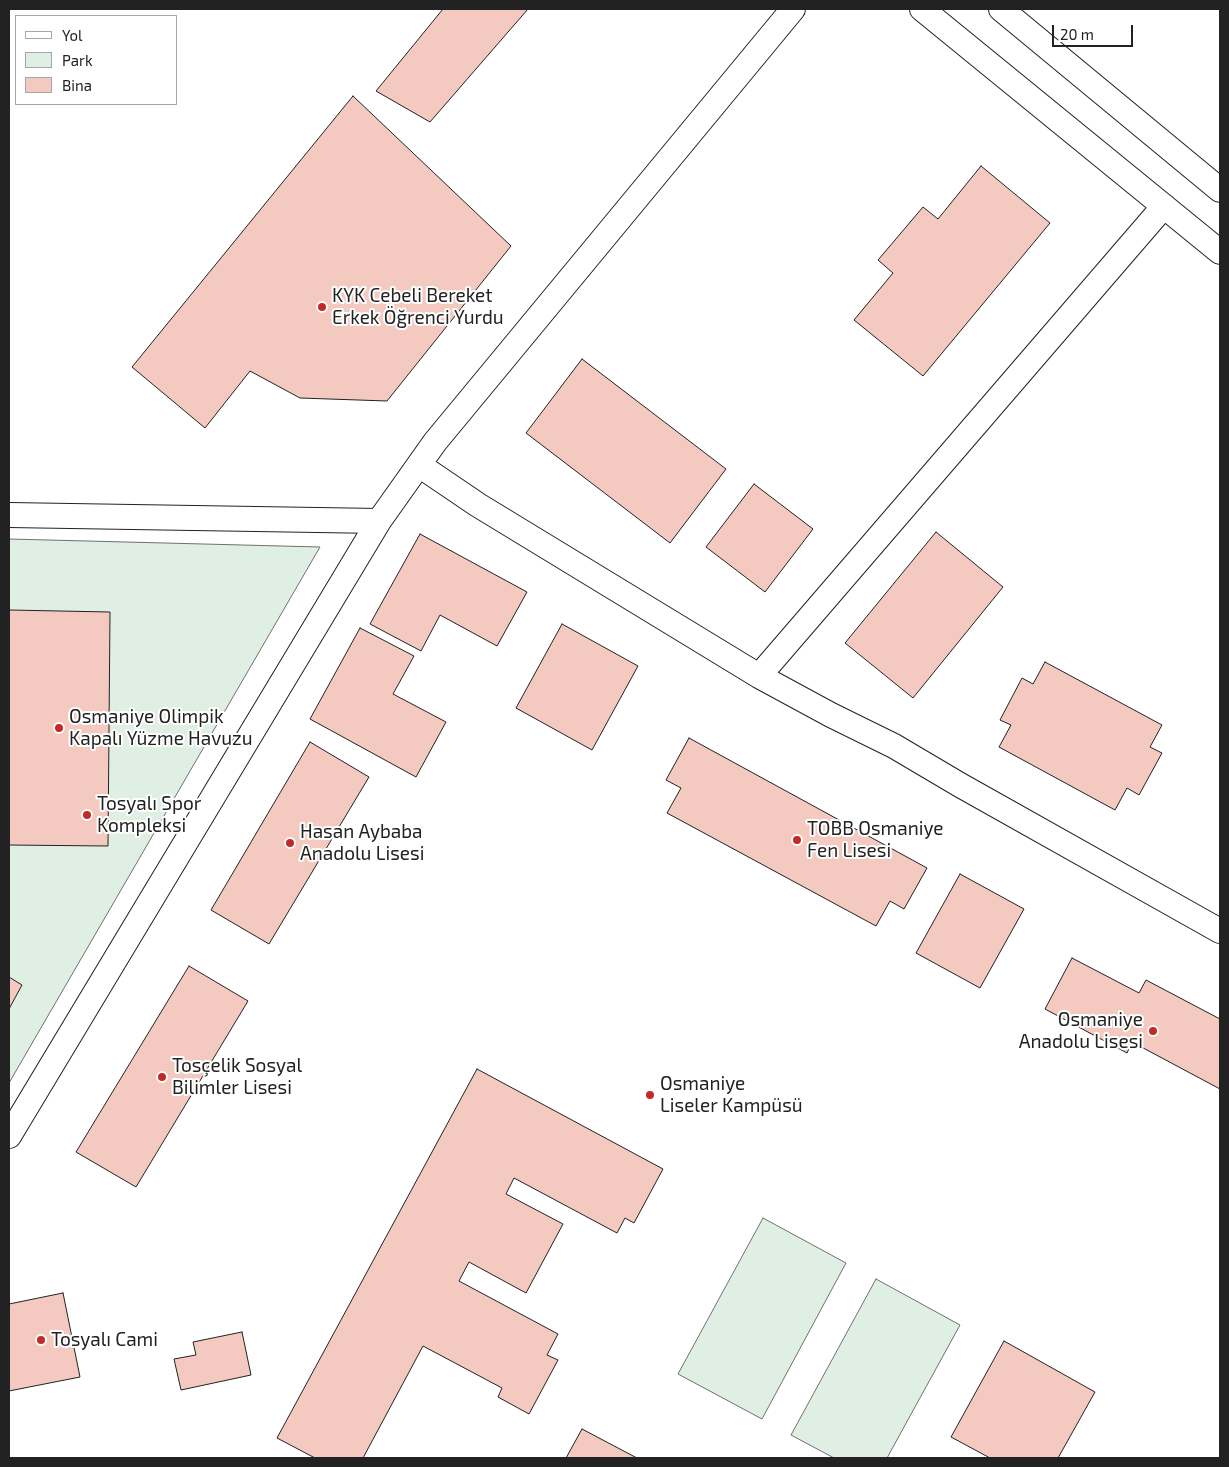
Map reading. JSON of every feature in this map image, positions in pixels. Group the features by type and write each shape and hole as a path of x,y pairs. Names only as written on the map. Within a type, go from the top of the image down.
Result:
{"street":[{"path":"9,1136 379,521 436,442 793,9"},
{"path":"922,9 1220,252"},
{"path":"1001,9 1220,190"},
{"path":"759,676 1164,206"},
{"path":"419,466 478,505 759,676 894,746 1220,931"},
{"path":"9,515 379,521"}],"green space":[{"name":"Tosyalı Spor Kompleksi","path":"9,539 320,547 9,1083"},
{"path":"763,1218 846,1263 762,1419 678,1374"},
{"path":"876,1279 960,1325 887,1458 834,1458 791,1435"}],"building":[{"path":"443,9 528,9 430,122 376,91"},
{"name":"KYK Cebeli Bereket Erkek Öğrenci Yurdu","path":"353,96 511,246 387,401 300,398 250,371 205,428 132,367"},
{"path":"981,166 1050,223 923,376 854,320 893,273 878,260 923,207 938,219"},
{"path":"582,359 726,469 670,543 526,433"},
{"path":"754,484 813,529 765,592 706,547"},
{"path":"936,532 1003,587 913,698 845,643"},
{"path":"420,534 527,592 497,646 440,615 421,651 370,624"},
{"name":"Osmaniye Olimpik Kapalı Yüzme Havuzu","path":"9,610 110,612 108,846 9,845"},
{"path":"562,624 638,666 592,750 516,708"},
{"path":"360,628 414,656 393,694 446,722 416,777 310,719"},
{"path":"1045,662 1162,725 1150,747 1162,753 1139,795 1127,788 1115,810 999,747 1011,725 1000,720 1022,678 1033,684"},
{"name":"TOBB Osmaniye Fen Lisesi","path":"689,738 927,868 904,909 890,901 876,926 667,813 681,788 666,780"},
{"name":"Hasan Aybaba Anadolu Lisesi","path":"310,742 369,777 269,944 211,910"},
{"path":"960,874 1024,909 980,988 916,953"},
{"name":"Osmaniye Anadolu Lisesi","path":"1072,958 1139,993 1146,980 1220,1019 1220,1089 1132,1042 1127,1053 1045,1009"},
{"name":"Tosçelik Sosyal Bilimler Lisesi","path":"189,966 248,1001 136,1187 76,1152"},
{"path":"9,977 22,985 9,1009"},
{"path":"477,1069 663,1169 634,1223 625,1218 617,1233 514,1178 506,1194 563,1224 526,1293 469,1262 459,1281 558,1334 547,1355 558,1360 529,1414 498,1397 502,1388 423,1346 363,1458 315,1458 277,1438"},
{"name":"Tosyalı Cami","path":"63,1293 80,1377 9,1391 9,1304"},
{"path":"242,1332 251,1375 181,1390 174,1359 196,1355 193,1342"},
{"path":"1004,1341 1095,1392 1058,1458 990,1458 951,1437"},
{"path":"582,1429 637,1458 566,1458"}],"place":[{"name":"KYK Cebeli Bereket Erkek Öğrenci Yurdu","path":"322,307"},
{"name":"Osmaniye Olimpik Kapalı Yüzme Havuzu","path":"59,728"},
{"name":"Tosyalı Spor Kompleksi","path":"87,815"},
{"name":"TOBB Osmaniye Fen Lisesi","path":"797,840"},
{"name":"Hasan Aybaba Anadolu Lisesi","path":"290,843"},
{"name":"Osmaniye Anadolu Lisesi","path":"1153,1031"},
{"name":"Tosçelik Sosyal Bilimler Lisesi","path":"162,1077"},
{"name":"Osmaniye Liseler Kampüsü","path":"650,1095"},
{"name":"Tosyalı Cami","path":"41,1340"}]}
